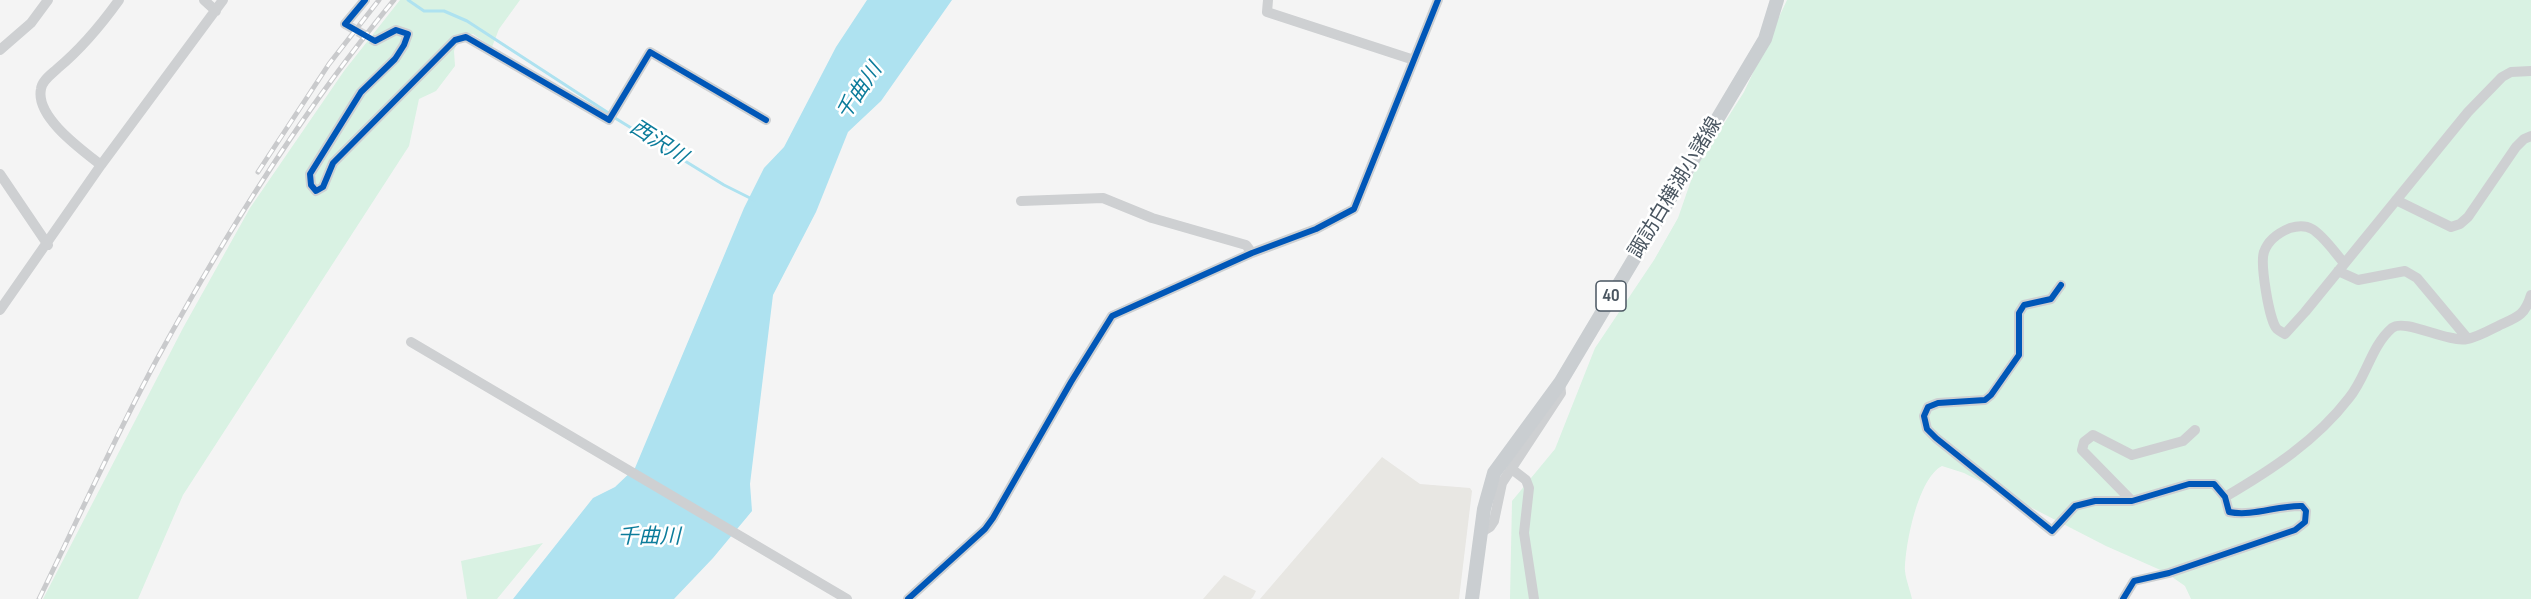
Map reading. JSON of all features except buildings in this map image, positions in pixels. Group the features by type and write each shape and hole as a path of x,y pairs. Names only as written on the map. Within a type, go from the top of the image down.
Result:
{"main road":[{"name":"諏訪白樺湖小諸線","path":"1472,599 1480,533 1494,473 1560,383 1765,39 1777,0"}],"street":[{"path":"0,50 31,23 48,0"},
{"path":"101,165 61,132 44,108 40,89 46,79 90,38 119,0"},
{"path":"204,0 216,11"},
{"path":"0,310 48,245 101,165 223,0"},
{"path":"345,24 365,0"},
{"path":"1268,0 1267,12 1414,60"},
{"path":"908,599 993,518 1071,382 1112,316 1252,253 1316,229 1354,209 1438,0"},
{"path":"375,41 396,30 408,34 395,59 361,92 310,174 311,185 316,191 323,187 333,163 455,40 461,38 473,41 609,120 650,52 766,120"},
{"path":"2468,339 2417,278 2405,270 2358,280 2341,267 2315,230 2305,226 2295,226 2280,232 2268,243 2262,255 2272,320 2277,329 2285,334 2341,267 2396,200 2454,128 2494,85 2511,72 2531,71"},
{"path":"2396,200 2451,227 2460,224 2468,217 2516,147 2531,136"},
{"path":"0,174 48,245"},
{"path":"1022,201 1103,198 1152,218 1246,245 1252,253"},
{"path":"2061,285 2051,300 2024,305 2019,313 2019,355 1991,395 1985,400 1938,403 1929,407 1924,416 1927,429 2052,531 2075,506 2095,501 2132,501 2189,484 2214,483 2225,497 2229,512 2239,514 2290,506 2302,506 2306,511 2305,522 2295,530 2262,543 2194,562 2169,573 2134,581 2123,599"},
{"path":"2225,497 2249,484 2320,432 2351,397 2370,360 2392,329 2398,325 2406,325 2444,338 2468,339 2519,316 2527,308 2531,295"},
{"path":"411,342 847,599"},
{"path":"1480,533 1490,527 1494,521 1502,483 1513,470 1561,393 1560,383"},
{"path":"2132,501 2082,450 2084,442 2093,435 2132,455 2183,441 2195,430"},
{"path":"1513,470 1526,480 1529,488 1524,533 1534,599"}],"shaded area":[{"path":"1382,457 1420,484 1470,488 1472,491 1459,599 1260,599"},
{"path":"1224,575 1256,591 1253,597 1251,599 1203,599"}],"green space":[{"path":"400,0 520,0 499,29 492,47 473,34 460,34 454,51 455,66 436,91 419,99 409,146 183,495 138,599 43,599 183,328 250,208 344,71"},
{"path":"1787,0 2531,0 2531,599 2191,599 2185,586 2165,572 2106,546 1964,473 1942,466 1926,484 1910,530 1905,571 1912,599 1510,599 1512,501 1555,449 1595,348 1654,260 1678,218 1695,169 1744,92"},
{"path":"543,543 497,599 467,599 461,561"}],"water":[{"name":"千曲川","path":"867,0 952,0 881,101 848,132 816,212 773,295 750,484 752,511 713,558 674,599 513,599 593,498 615,487 635,468 744,208 764,168 784,147 836,47"}],"waterway":[{"name":"西沢川","path":"408,0 424,11 444,11 467,21 610,114"},
{"name":"西沢川","path":"615,118 724,185 754,200"}],"tunnel":[{"path":"345,24 375,41"}],"railway":[{"path":"258,172 329,64 379,0"},
{"path":"39,599 141,388 210,265 297,129 360,42 394,0"}],"cycle path":[{"path":"365,0 345,24 375,41 396,30 408,34 395,59 361,92 310,174 311,185 316,191 323,187 333,163 455,40 466,37 609,120 650,52 766,120"},
{"path":"908,599 985,529 993,518 1071,382 1112,316 1252,253 1316,229 1354,209 1438,0"},
{"path":"2061,285 2051,299 2024,305 2019,313 2019,355 1991,395 1985,400 1938,403 1928,407 1924,416 1927,429 1936,438 2052,531 2075,506 2095,501 2132,501 2189,484 2214,484 2225,497 2229,512 2247,513 2302,506 2306,511 2305,522 2295,530 2169,573 2134,581 2123,599"}]}
